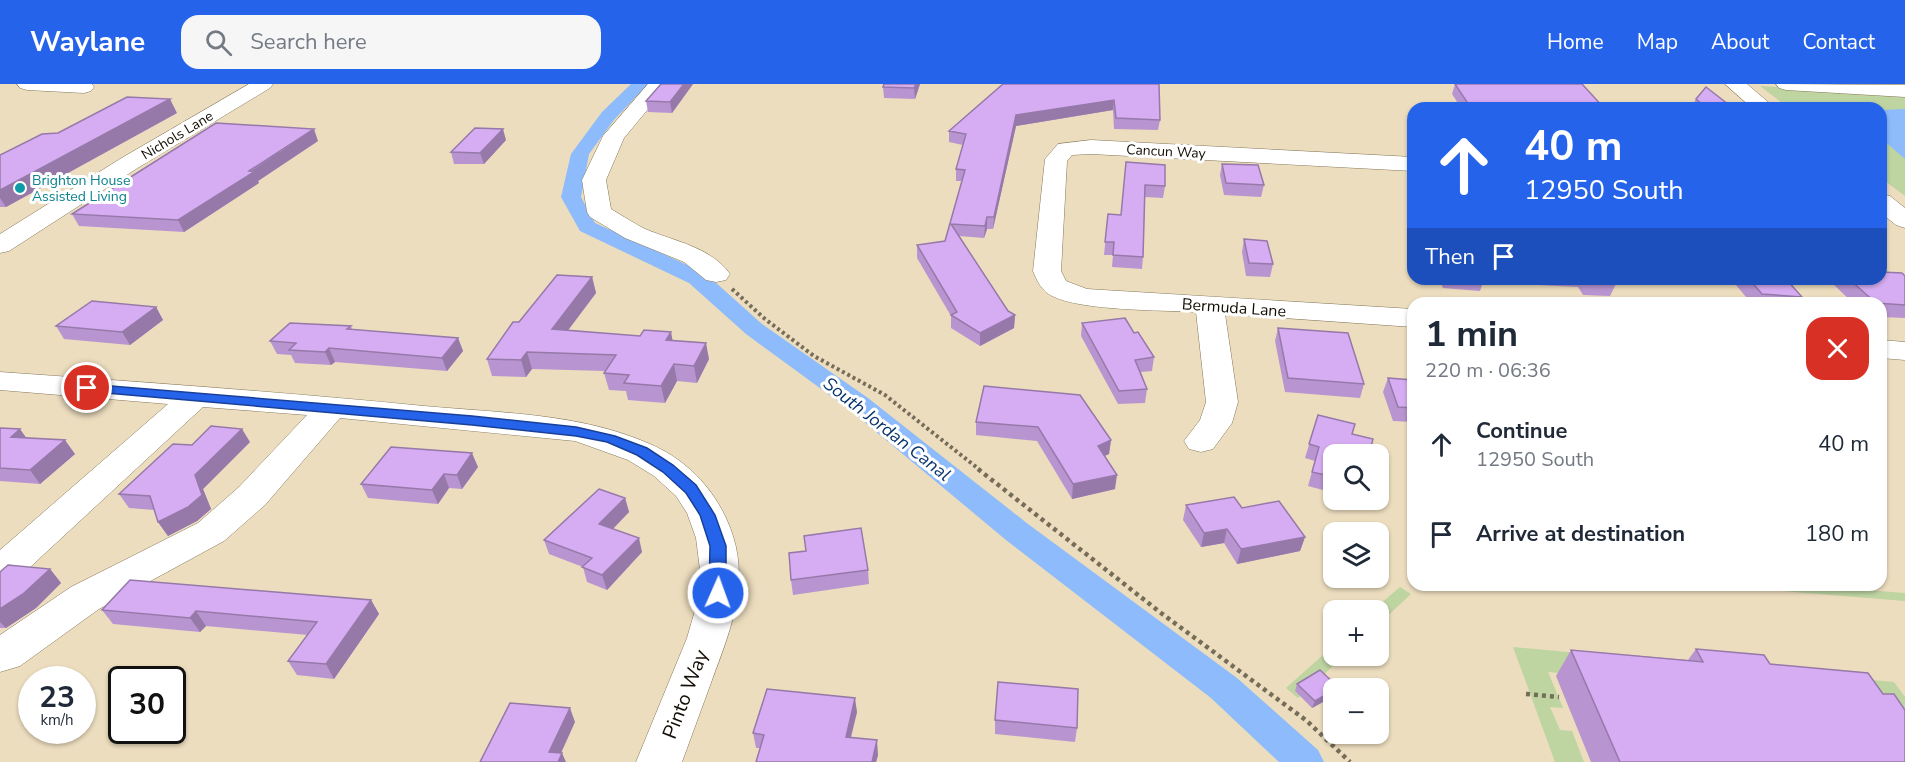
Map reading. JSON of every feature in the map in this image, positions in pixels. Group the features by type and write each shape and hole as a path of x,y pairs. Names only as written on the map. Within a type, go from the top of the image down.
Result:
{"street":[{"path":"27,84 84,87"},
{"name":"Nichols Lane","path":"0,245 263,84"},
{"path":"659,84 614,136 594,180 599,212 634,233 693,256 716,274"},
{"path":"1736,84 1758,102"},
{"path":"1786,84 1905,91"},
{"name":"Cancun Way","path":"1056,288 1048,280 1047,271 1056,159 1066,149 1091,147 1407,164"},
{"path":"1887,206 1905,220"},
{"name":"Bermuda Lane","path":"1056,288 1070,294 1087,297 1407,318"},
{"path":"1201,441 1216,423 1222,402 1209,305"},
{"path":"1887,350 1905,351"},
{"name":"Pinto Way","path":"0,381 196,396 564,430 610,439 650,457 668,468 691,489 708,515 718,546 719,577 716,609 658,762"},
{"path":"0,572 196,396"},
{"path":"0,655 5,654 85,598 211,532 252,495 332,408"}],"path":[{"path":"716,274 765,319 814,356 885,395 1161,613 1307,721 1350,762"},
{"path":"1526,694 1559,697"}],"green space":[{"path":"1760,86 1905,94 1905,196 1887,182 1887,102 1781,102"},
{"path":"1400,587 1411,594 1389,615 1389,600 1385,600"},
{"path":"1781,591 1905,593 1905,601"},
{"path":"1513,647 1894,682 1905,697 1905,762 1648,681 1548,672 1563,708 1550,707 1560,730 1572,731 1584,762 1555,762"},
{"path":"1323,655 1323,666 1333,666 1298,698 1286,688"}],"water":[{"path":"1905,109 1905,159 1887,143 1887,110"}],"building":[{"path":"661,84 684,84 670,102 646,101"},
{"path":"884,84 916,84 914,88 883,87"},
{"path":"1003,84 1159,84 1160,120 1116,118 1114,100 1016,115 994,217 987,217 985,226 951,224 1008,311 1015,315 980,333 951,315 957,312 917,245 945,241 965,170 956,169 966,134 949,131"},
{"path":"1455,84 1582,84 1598,102 1467,102"},
{"path":"1706,87 1725,102 1699,102 1696,99"},
{"path":"127,97 170,99 0,190 0,155 42,134 58,133"},
{"path":"216,123 314,129 249,171 254,172 178,220 72,214"},
{"path":"475,128 503,129 480,153 451,152"},
{"path":"1126,162 1165,165 1165,186 1145,185 1143,257 1113,255 1114,242 1105,242 1108,214 1121,215"},
{"path":"1222,164 1258,165 1264,185 1226,183"},
{"path":"1244,239 1267,241 1273,264 1249,263"},
{"path":"1887,272 1902,273 1905,276 1905,305 1887,304 1887,297 1869,297 1856,285 1887,285"},
{"path":"557,275 592,277 552,329 640,336 644,330 671,332 666,340 706,343 694,366 674,364 661,386 624,383 629,375 604,373 616,355 527,352 521,360 487,359 513,322 519,322"},
{"path":"1754,285 1791,285 1802,297 1762,294"},
{"path":"92,301 156,307 122,332 56,326"},
{"path":"1125,318 1134,333 1138,332 1154,357 1135,360 1147,389 1119,391 1082,323"},
{"path":"290,323 351,326 347,329 458,338 442,358 329,348 325,352 289,350 296,343 270,341"},
{"path":"1278,328 1348,333 1364,384 1288,378"},
{"path":"1388,378 1407,380 1407,408 1398,407"},
{"path":"984,386 1080,395 1111,440 1098,446 1117,475 1073,484 1038,427 976,422"},
{"path":"1318,415 1355,424 1352,434 1373,439 1372,444 1323,444 1323,474 1312,472 1319,447 1309,444"},
{"path":"211,426 242,429 195,475 202,495 188,507 158,522 150,496 119,494 173,444 192,445"},
{"path":"0,428 20,429 11,437 65,440 30,470 0,468"},
{"path":"391,447 472,453 457,475 444,474 432,490 361,484"},
{"path":"599,489 625,498 599,524 639,538 602,575 582,567 592,558 544,540"},
{"path":"1234,497 1242,508 1279,501 1305,537 1241,549 1227,529 1204,533 1186,505"},
{"path":"861,528 868,570 791,580 789,553 806,551 804,536"},
{"path":"8,565 50,569 23,594 0,609 0,572"},
{"path":"130,580 371,600 326,664 288,661 317,622 196,611 190,618 102,610"},
{"path":"1696,649 1764,655 1770,664 1868,673 1883,694 1894,694 1905,710 1905,762 1620,762 1571,650 1703,662"},
{"path":"1320,670 1328,678 1323,678 1323,696 1315,701 1297,684"},
{"path":"998,682 1078,689 1077,728 995,720"},
{"path":"767,689 855,698 846,737 877,740 872,762 756,762 764,735 753,733"},
{"path":"510,703 570,708 549,752 562,753 558,762 480,762"}],"waterway":[{"name":"South Jordan Canal","path":"640,84 608,116 580,154 571,197 587,227 697,278 754,329 859,404 1017,532 1224,688 1305,762"}],"place":[{"name":"Brighton House Assisted Living","path":"20,188"}],"route":[{"path":"87,388 310,405 576,431 610,439 642,452 668,468 691,489 708,515 718,546 718,593"}]}
